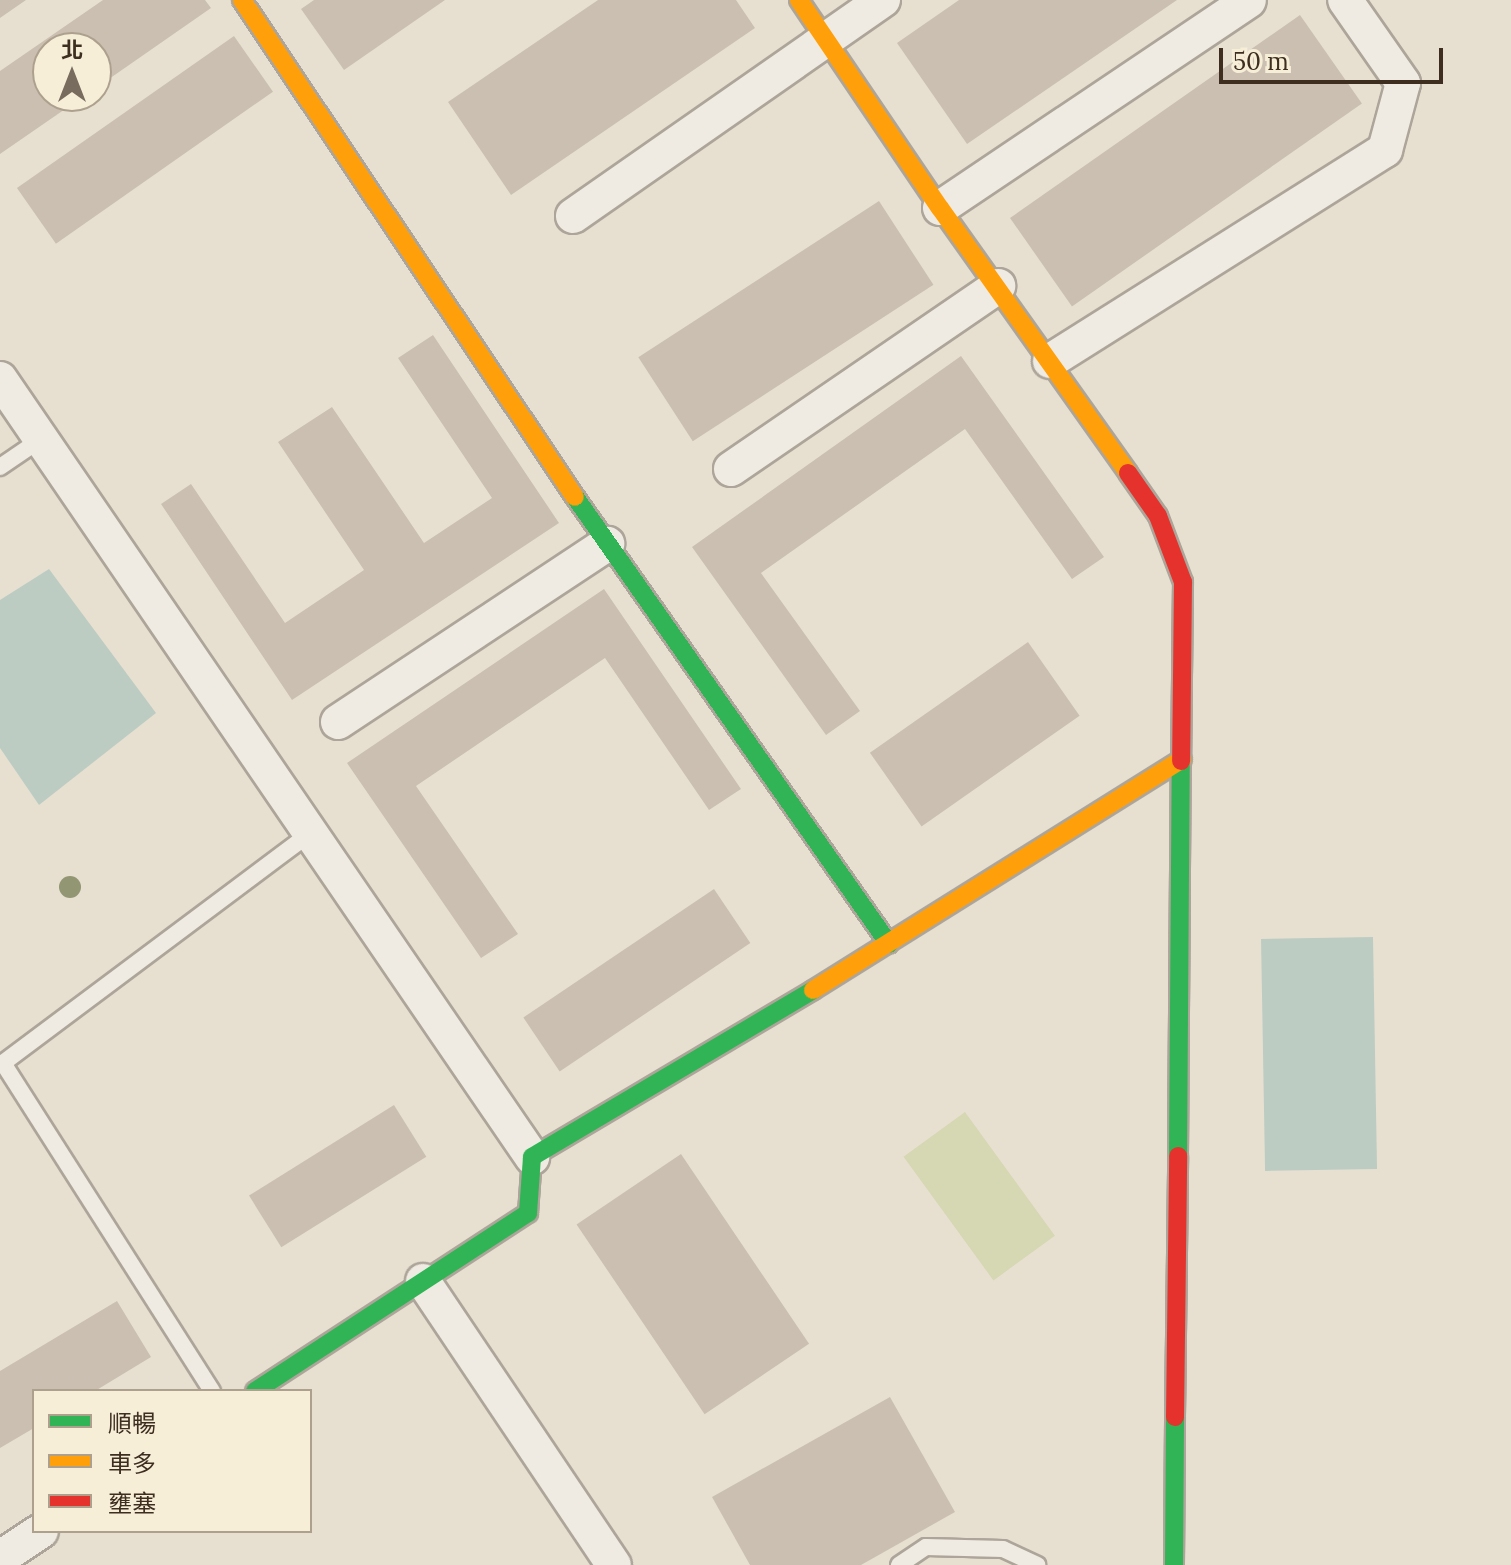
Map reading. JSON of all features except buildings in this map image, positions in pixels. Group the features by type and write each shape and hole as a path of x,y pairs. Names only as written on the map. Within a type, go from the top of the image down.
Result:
{"street":[{"path":"242,0 607,544 889,944"},
{"path":"799,0 940,208 1158,516 1183,582 1174,1565"},
{"path":"573,216 883,0"},
{"path":"940,208 1249,0"},
{"path":"1050,361 1385,150 1403,83 1345,0"},
{"path":"731,469 998,286"},
{"path":"0,379 532,1157 528,1213 258,1389"},
{"path":"338,722 607,544"},
{"path":"532,1157 889,944 1182,759"},
{"path":"423,1281 614,1565"},
{"path":"0,1558 38,1533"}],"lane":[{"path":"0,467 41,439"},
{"path":"211,1389 1,1062 310,833"},
{"path":"899,1565 926,1547 1003,1549 1037,1565"}],"green space":[{"path":"965,1112 1055,1236 993,1280 904,1157"}],"shaded area":[{"path":"49,569 156,713 39,805 0,748 0,600"},
{"path":"1373,937 1377,1169 1265,1171 1261,939"}],"traffic: fast":[{"path":"575,497 889,944"},
{"path":"1178,1156 1181,761"},
{"path":"258,1389 528,1213 532,1157 813,990"},
{"path":"1174,1565 1175,1417"}],"traffic: slow":[{"path":"242,0 575,497"},
{"path":"799,0 940,208 1128,473"},
{"path":"813,990 1182,759"}],"traffic: jam":[{"path":"1128,473 1158,516 1183,582 1181,761"},
{"path":"1175,1417 1178,1156"}]}
